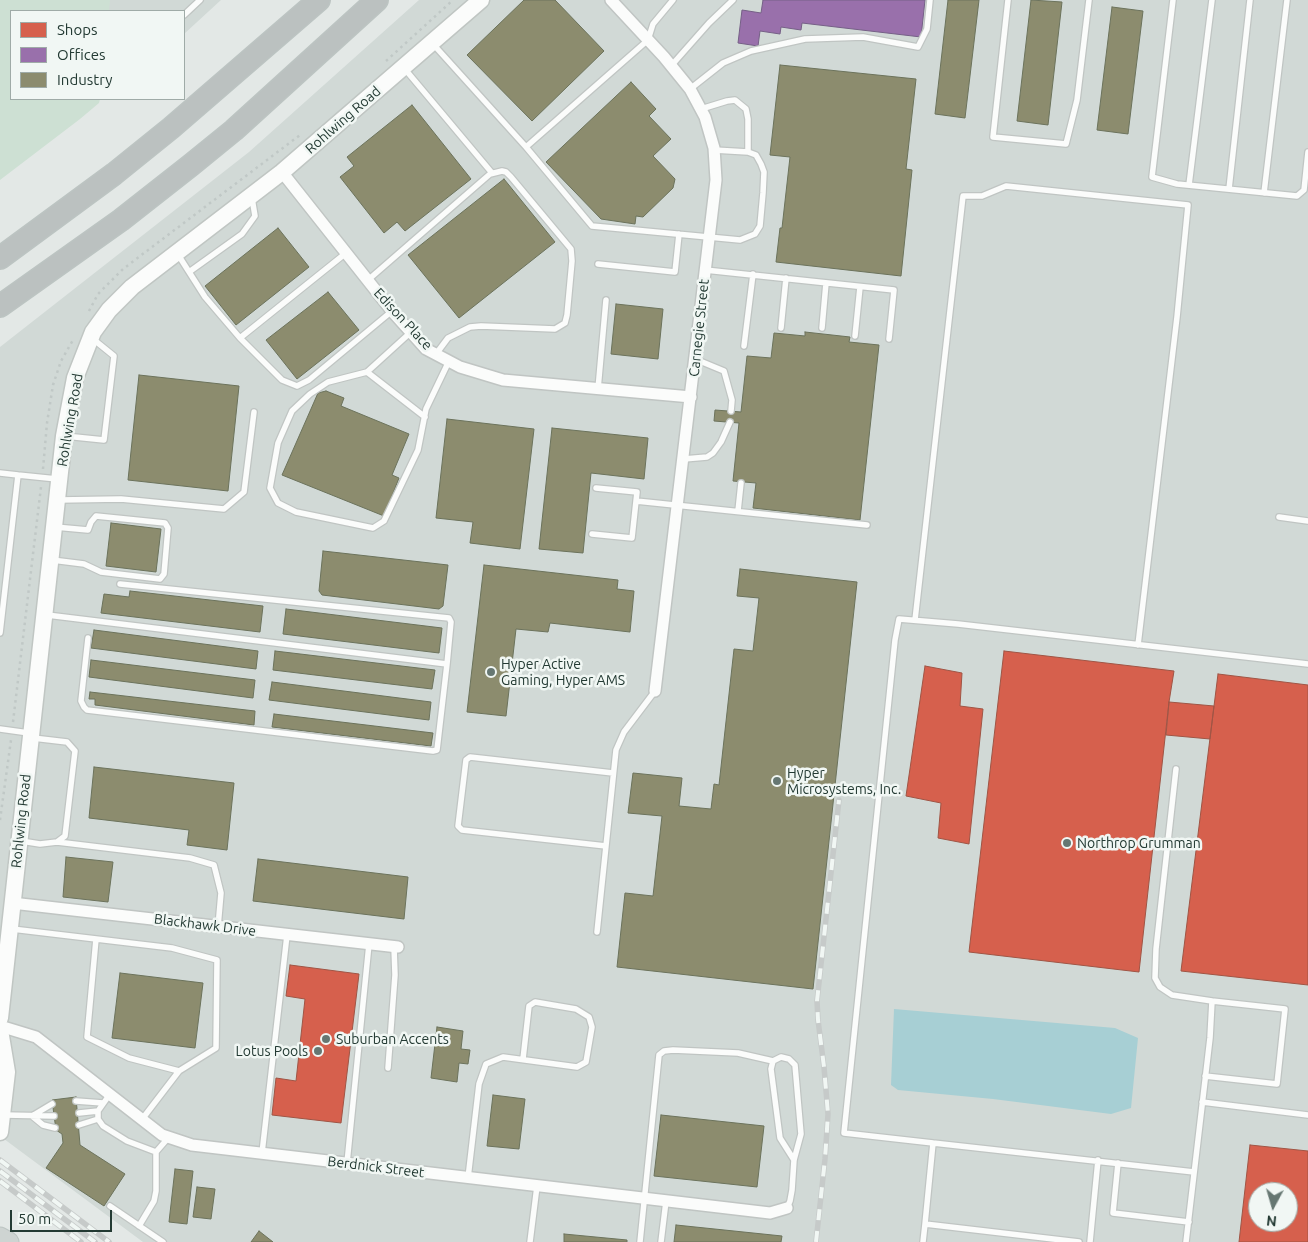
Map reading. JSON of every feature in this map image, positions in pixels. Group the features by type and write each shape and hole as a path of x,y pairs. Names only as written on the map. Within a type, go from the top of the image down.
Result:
{"highway":[{"path":"0,258 114,174 171,128 318,0"},
{"path":"0,306 121,220 191,165 234,130 378,0"}],"main road":[{"name":"Rohlwing Road","path":"0,1018 64,436 83,337 93,332 115,304 132,287 282,172 481,0"},
{"path":"0,1030 7,1072 0,1132"},
{"path":"0,1237 9,1242"}],"street":[{"name":"Carnegie Street","path":"611,0 690,88 705,117 714,150 716,180 655,691"},
{"name":"Edison Place","path":"282,172 392,311 426,348 436,354 460,367 503,380 691,398"},
{"name":"Blackhawk Drive","path":"12,903 396,947"},
{"name":"Berdnick Street","path":"0,1026 36,1037 143,1118 162,1135 192,1145 770,1213 787,1208"}],"lane":[{"path":"185,14 200,0"},
{"path":"526,147 648,40 653,24 674,0"},
{"path":"671,66 709,23 733,0"},
{"path":"690,88 723,63 751,51 805,39 863,37 918,47 927,29 930,0"},
{"path":"1008,0 993,137 1066,144 1077,100 1088,0"},
{"path":"1173,0 1152,177 1189,185 1297,196 1304,190 1308,152"},
{"path":"1189,185 1212,0"},
{"path":"1229,189 1250,0"},
{"path":"1264,193 1288,0"},
{"path":"432,42 526,147 592,226 708,238 747,239 755,234 760,226 764,172 756,155 748,152 714,150"},
{"path":"403,67 492,173"},
{"path":"701,109 735,100 746,109 748,119 748,152"},
{"path":"368,280 492,173 506,172 570,249 572,261 567,315 564,323 555,329 470,327 448,338 436,354"},
{"path":"916,620 963,196 982,196 1006,186 1188,205 1177,317 1138,645"},
{"path":"189,272 242,234 255,216 252,195"},
{"path":"598,264 676,272 679,234"},
{"path":"177,252 205,297 240,338 282,380 297,386 309,380 392,311"},
{"path":"240,338 346,253"},
{"path":"705,270 894,290 890,339"},
{"path":"744,346 752,274"},
{"path":"781,328 786,278"},
{"path":"822,328 826,283"},
{"path":"855,336 860,287"},
{"path":"598,389 606,300"},
{"path":"411,332 367,372 328,382 310,394 292,411 278,443 270,488 278,503 296,512 374,528 384,521 418,450 426,409 449,361"},
{"path":"64,436 104,440 114,356 83,337"},
{"path":"695,359 724,371 732,400 731,411"},
{"path":"367,372 425,417"},
{"path":"57,500 121,500 224,509 244,492 254,412"},
{"path":"684,459 707,457 713,453 730,422"},
{"path":"0,473 59,480"},
{"path":"0,634 18,475"},
{"path":"738,512 741,483"},
{"path":"592,534 632,538 637,492 596,488"},
{"path":"636,501 867,525"},
{"path":"50,560 84,564 100,572 110,574 160,580 164,574 168,528 165,523 96,516 88,530 54,527"},
{"path":"1279,517 1308,521"},
{"path":"88,638 81,701 87,710 437,750 451,622 449,618 120,584"},
{"path":"44,615 447,664"},
{"path":"1194,1172 844,1133 895,640 899,619 1308,664"},
{"path":"597,932 613,773 619,741 655,691"},
{"path":"0,729 67,742 75,751 65,836 57,842"},
{"path":"606,846 462,830 458,826 466,760 470,757 613,773"},
{"path":"1176,770 1156,950 1155,978 1160,987 1172,995 1285,1009 1277,1084 1205,1076"},
{"path":"19,841 40,844 57,842 190,858 214,865 221,893 218,927"},
{"path":"10,929 172,948 217,960 216,1048 179,1071 143,1118"},
{"path":"262,1153 287,934"},
{"path":"96,939 87,1037 129,1058 179,1071"},
{"path":"347,1163 369,944"},
{"path":"388,1068 396,975 396,947"},
{"path":"1186,1242 1212,1001"},
{"path":"468,1178 479,1084 486,1064 503,1057 523,1060 577,1067 586,1062 592,1027 589,1017 576,1009 535,1002 529,1006 523,1060"},
{"path":"640,1242 659,1055 664,1051 738,1053 773,1061 781,1057 789,1059 795,1065 801,1134 794,1160 792,1190 787,1208"},
{"path":"773,1061 771,1069 780,1138 794,1160"},
{"path":"110,1093 98,1111 98,1119 103,1126 127,1141 156,1152"},
{"path":"76,1101 103,1103"},
{"path":"1202,1102 1308,1115"},
{"path":"32,1116 52,1104"},
{"path":"79,1114 98,1111"},
{"path":"2,1115 54,1116"},
{"path":"32,1116 43,1124 55,1128"},
{"path":"79,1125 98,1119"},
{"path":"139,1226 154,1201 156,1191 156,1152 169,1137"},
{"path":"923,1242 933,1143"},
{"path":"1090,1242 1098,1160"},
{"path":"1118,1163 1113,1213 1189,1222"},
{"path":"530,1242 537,1186"},
{"path":"661,1242 666,1201"},
{"path":"110,1206 163,1242"},
{"path":"924,1224 1078,1242"}],"path":[{"path":"382,65 453,0"},
{"path":"84,319 98,294 123,269 300,135"},
{"path":"0,820 53,384 61,361 83,337"}],"shaded area":[{"path":"109,0 221,0 185,33 185,10 108,10"},
{"path":"419,0 1308,0 1308,1242 143,1242 0,1136 0,347 249,152"}],"green space":[{"path":"0,0 110,0 109,10 10,10 10,100 100,100 99,103 80,119 0,180"}],"water":[{"path":"894,1009 1115,1028 1138,1038 1131,1108 1111,1114 993,1099 898,1090 891,1085"}],"building: Shops":[{"name":"Northrop Grumman","path":"1004,651 1174,671 1139,972 969,952"},
{"path":"925,666 962,673 960,706 983,709 969,844 938,838 941,803 906,796"},
{"name":"Northrop Grumman","path":"1218,674 1308,685 1308,985 1181,971"},
{"path":"1169,702 1214,706 1210,739 1166,735"},
{"name":"Suburban Accents","path":"290,965 359,974 341,1123 272,1115 276,1078 296,1081 305,999 286,996"},
{"path":"1250,1145 1308,1151 1308,1242 1239,1242"}],"building: Offices":[{"path":"763,0 925,0 921,37 802,23 801,30 781,27 780,34 760,31 758,46 738,43 742,10 761,13"}],"building: Industry":[{"path":"524,0 555,0 604,51 532,121 467,55"},
{"path":"948,0 979,0 965,118 935,114"},
{"path":"1031,0 1062,2 1048,125 1017,121"},
{"path":"1112,7 1143,11 1128,134 1097,130"},
{"path":"780,65 916,79 906,169 912,170 901,276 776,262 790,157 770,155"},
{"path":"631,82 656,109 649,116 671,139 653,156 675,179 673,188 643,217 636,216 635,224 601,219 546,162"},
{"path":"412,105 471,179 405,231 397,222 384,233 340,177 354,166 347,157"},
{"path":"504,179 555,242 459,318 408,255"},
{"path":"278,228 309,267 236,325 205,286"},
{"path":"328,292 359,330 297,379 266,340"},
{"path":"616,304 663,309 658,359 611,354"},
{"path":"805,332 850,337 849,342 879,345 860,520 753,508 756,483 733,481 739,423 714,421 715,410 741,412 747,356 771,358 774,333 805,336"},
{"path":"139,375 239,386 228,491 128,480"},
{"path":"326,391 344,398 341,406 409,434 392,475 399,478 384,516 282,475 318,393"},
{"path":"447,419 534,429 520,549 470,543 473,522 436,518"},
{"path":"552,428 648,438 644,479 591,473 583,553 539,549"},
{"path":"111,523 161,529 156,572 106,566"},
{"path":"323,551 448,565 443,606 439,609 322,595 319,591"},
{"name":"Hyper Active Gaming, Hyper AMS","path":"484,565 618,580 617,589 634,591 630,632 550,623 548,632 516,629 506,716 467,712"},
{"name":"Hyper Microsystems, Inc.","path":"740,569 857,582 813,989 617,967 625,893 653,896 662,816 628,813 633,773 682,778 679,806 711,809 714,784 719,785 734,649 753,651 759,598 737,596"},
{"path":"130,591 263,606 260,632 101,613 104,594 129,597"},
{"path":"286,609 442,628 439,653 283,634"},
{"path":"94,630 258,651 256,669 91,648"},
{"path":"275,651 435,670 432,689 273,670"},
{"path":"91,660 255,680 253,698 89,677"},
{"path":"272,682 431,702 429,720 269,700"},
{"path":"90,692 255,711 254,725 95,705 95,699 89,699"},
{"path":"274,714 433,733 431,746 272,727"},
{"path":"94,767 234,783 227,850 187,845 189,830 89,818"},
{"path":"66,857 113,862 108,902 63,897"},
{"path":"258,859 408,877 404,919 253,901"},
{"path":"120,973 203,983 195,1048 112,1038"},
{"path":"437,1027 463,1031 461,1049 470,1050 468,1064 459,1063 457,1082 431,1078"},
{"path":"493,1095 525,1099 519,1149 487,1146"},
{"path":"76,1097 80,1145 125,1174 104,1206 46,1168 63,1143 62,1134 56,1130 52,1100"},
{"path":"661,1115 764,1126 757,1187 654,1176"},
{"path":"175,1169 193,1171 187,1224 169,1222"},
{"path":"197,1187 215,1189 211,1219 193,1217"},
{"path":"676,1225 782,1236 781,1242 674,1242"},
{"path":"259,1231 273,1242 251,1242"},
{"path":"564,1234 627,1240 627,1242 564,1242"}],"railway":[{"path":"816,1242 828,1114 817,1001 839,800"},
{"path":"0,1160 109,1242"},
{"path":"0,1171 95,1242"},
{"path":"0,1181 81,1242"}],"place":[{"name":"Hyper Active Gaming, Hyper AMS","path":"491,672"},
{"name":"Hyper Microsystems, Inc.","path":"777,781"},
{"name":"Northrop Grumman","path":"1067,843"},
{"name":"Suburban Accents","path":"326,1039"},
{"name":"Lotus Pools","path":"318,1051"}]}
